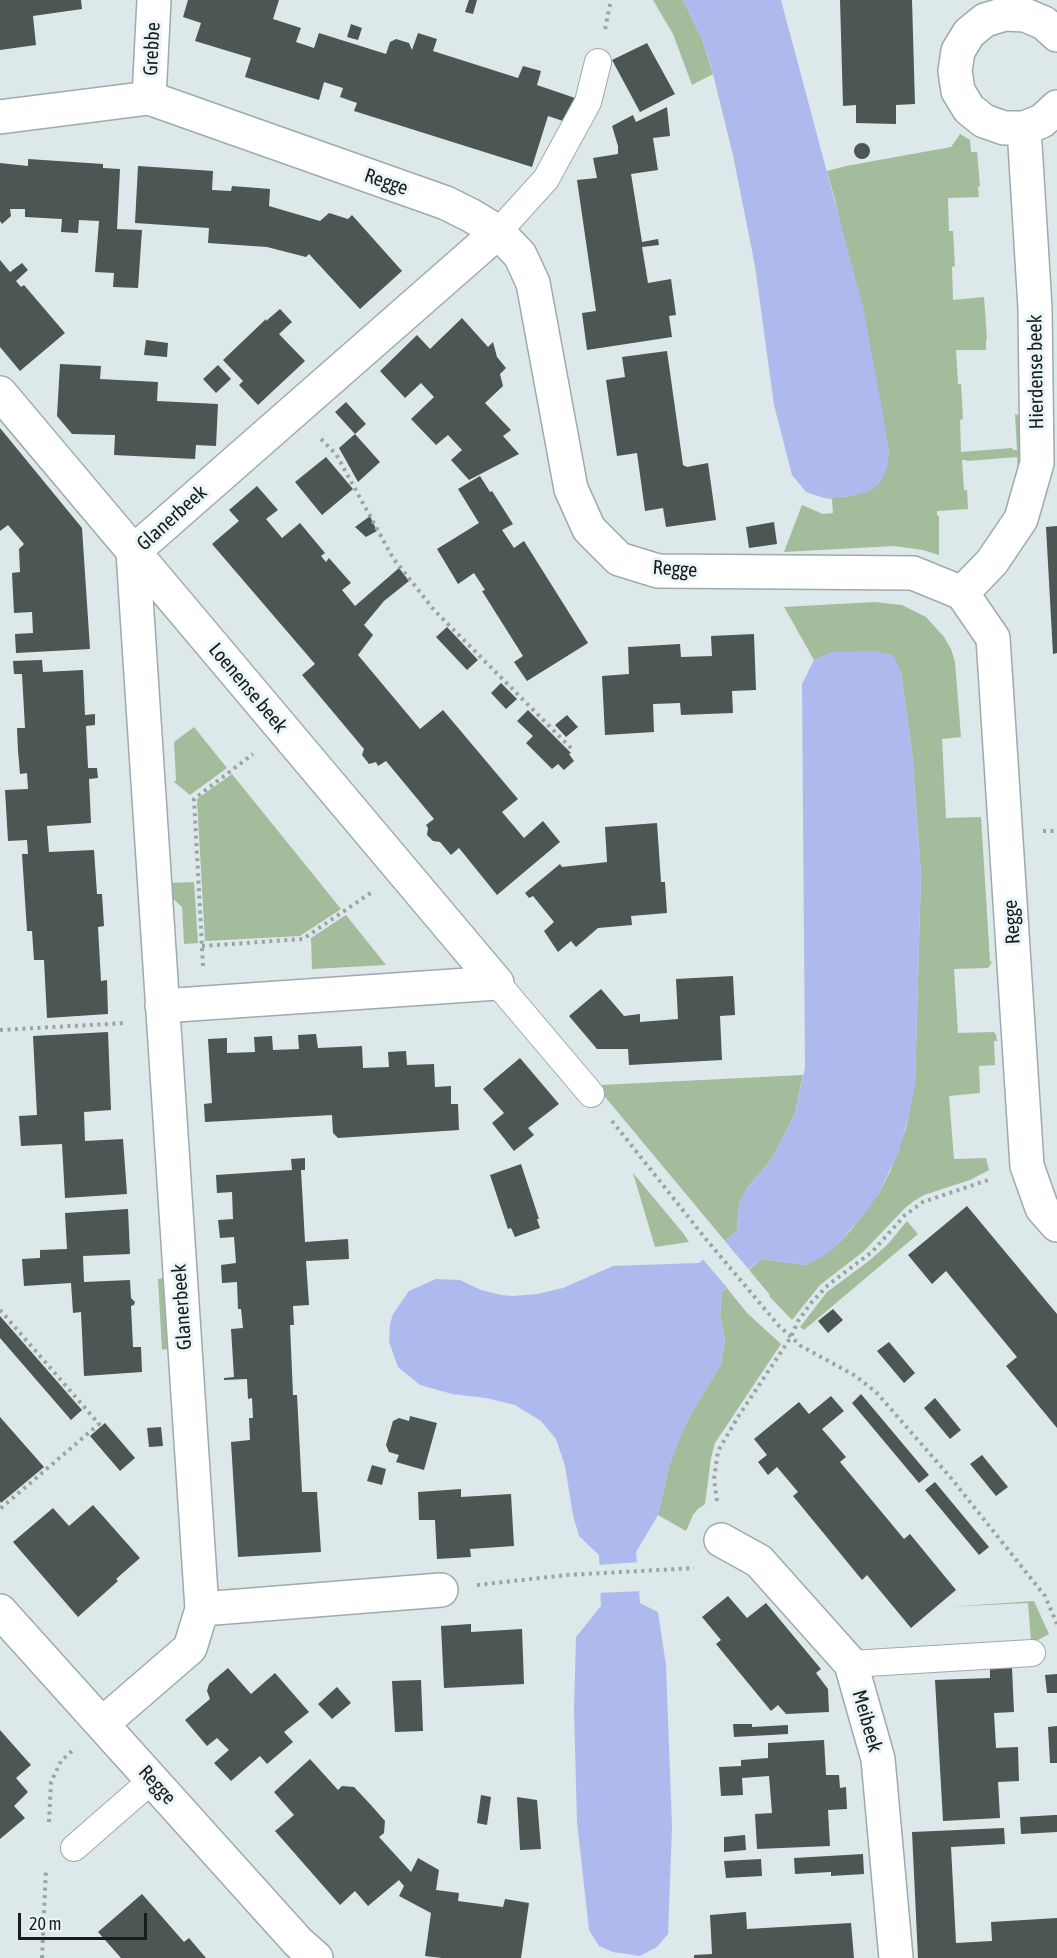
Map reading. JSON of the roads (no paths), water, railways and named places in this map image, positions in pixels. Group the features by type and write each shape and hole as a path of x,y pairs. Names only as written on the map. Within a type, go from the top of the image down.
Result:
{"street":[{"name":"Grebbe","path":"149,98 154,0"},
{"path":"1057,35 1044,23 1025,15 1005,14 985,20 969,33 958,51 954,71 958,91 969,109 984,122 1004,128 1024,128 1042,121 1057,107"},
{"name":"Regge","path":"0,117 149,98 446,203 498,232 520,255 533,283 571,489 589,529 619,559 658,571 913,573 962,593 993,638 1027,1166 1042,1208 1057,1225"},
{"name":"Hierdense beek","path":"962,593 992,562 1021,519 1037,463 1035,309 1024,128"},
{"name":"Glanerbeek","path":"102,1724 190,1648 202,1609 133,552 498,232"},
{"name":"Loenense beek","path":"0,393 497,983"},
{"path":"163,1013 205,1003 497,983"},
{"name":"Meibeek","path":"721,1540 759,1561 851,1664 878,1759 896,1958"},
{"path":"202,1609 441,1590"},
{"name":"Regge","path":"0,1611 298,1942 316,1958"}],"lane":[{"path":"498,232 546,179 588,102 598,62"},
{"path":"497,983 591,1094"},
{"path":"851,1664 1032,1653"},
{"path":"74,1848 152,1780"}],"water":[{"path":"683,0 781,0 863,307 882,409 889,453 887,468 879,484 868,492 824,498 806,492 792,475 774,405 755,266 733,155 711,66 702,39"},
{"path":"875,651 893,655 901,672 912,752 921,874 915,1083 911,1106 899,1151 879,1193 866,1212 837,1245 821,1258 805,1265 761,1259 722,1292 720,1316 725,1340 721,1364 688,1419 669,1466 658,1515 636,1552 640,1603 658,1612 666,1665 672,1827 668,1934 657,1947 640,1956 613,1952 599,1946 589,1930 577,1822 574,1709 576,1637 601,1606 599,1555 579,1536 565,1466 556,1439 541,1421 515,1405 486,1398 452,1394 420,1385 398,1367 389,1342 390,1324 393,1314 409,1291 436,1279 460,1280 481,1290 501,1295 537,1294 563,1288 613,1266 699,1263 737,1231 739,1204 747,1188 770,1161 787,1130 795,1112 805,1068 802,684 814,660 832,652"}]}
